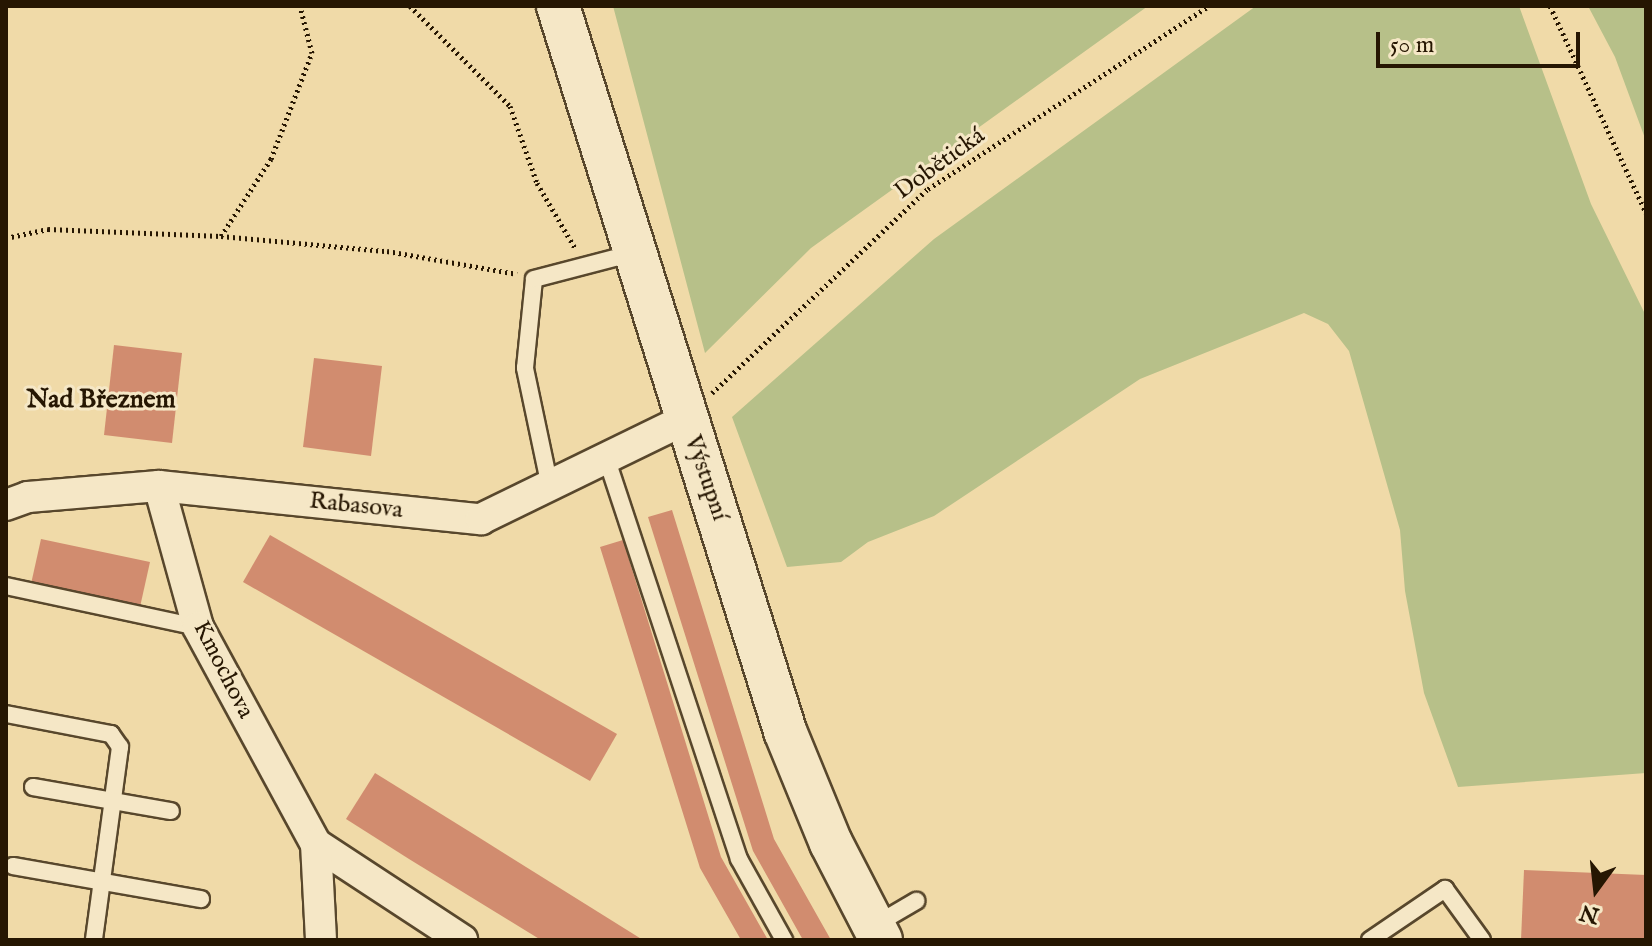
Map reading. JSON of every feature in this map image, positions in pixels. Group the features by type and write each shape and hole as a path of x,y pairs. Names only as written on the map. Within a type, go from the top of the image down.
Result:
{"street":[{"name":"Výstupní","path":"558,6 785,731 831,843 878,933"},
{"name":"Rabasova","path":"6,505 28,497 159,486 481,519 686,419"},
{"name":"Kmochova","path":"159,486 198,627 316,844 321,940"},
{"name":"Kmochova","path":"316,844 462,940"}],"lane":[{"path":"550,487 525,368 534,279 584,262 635,252"},
{"path":"607,460 739,859 784,940"},
{"path":"6,586 198,627"},
{"path":"6,714 111,734 120,747 94,940"},
{"path":"33,787 171,811"},
{"path":"13,866 201,899"},
{"path":"1370,940 1445,889 1482,940"},
{"path":"878,933 916,901"}],"path":[{"path":"221,236 271,159 312,53 300,6"},
{"path":"410,6 510,106 537,183 584,262"},
{"name":"Dobětická","path":"686,419 928,189 1209,6"},
{"path":"1550,6 1596,96 1646,213"},
{"path":"6,238 48,229 221,236 387,251 534,279"}],"green space":[{"path":"613,6 1148,6 811,248 705,353"},
{"path":"1256,6 1519,6 1591,204 1646,316 1646,773 1458,787 1424,693 1405,591 1400,530 1349,351 1328,324 1304,313 1140,379 934,516 868,542 841,562 787,567 732,417 934,239"},
{"path":"1588,6 1646,6 1646,141 1615,57"}],"building":[{"path":"114,345 182,353 172,443 104,435"},
{"path":"314,358 382,366 371,456 303,447"},
{"path":"672,510 774,839 831,940 803,940 753,851 648,517"},
{"path":"270,535 617,734 590,781 243,582"},
{"path":"41,539 150,562 140,607 31,584"},
{"path":"623,540 721,857 768,940 741,940 700,868 600,547"},
{"path":"375,773 643,940 541,940 409,859 346,819"},
{"path":"1524,870 1646,875 1646,940 1521,940"}],"district":[{"name":"Nad Březnem","path":"101,400"}]}
